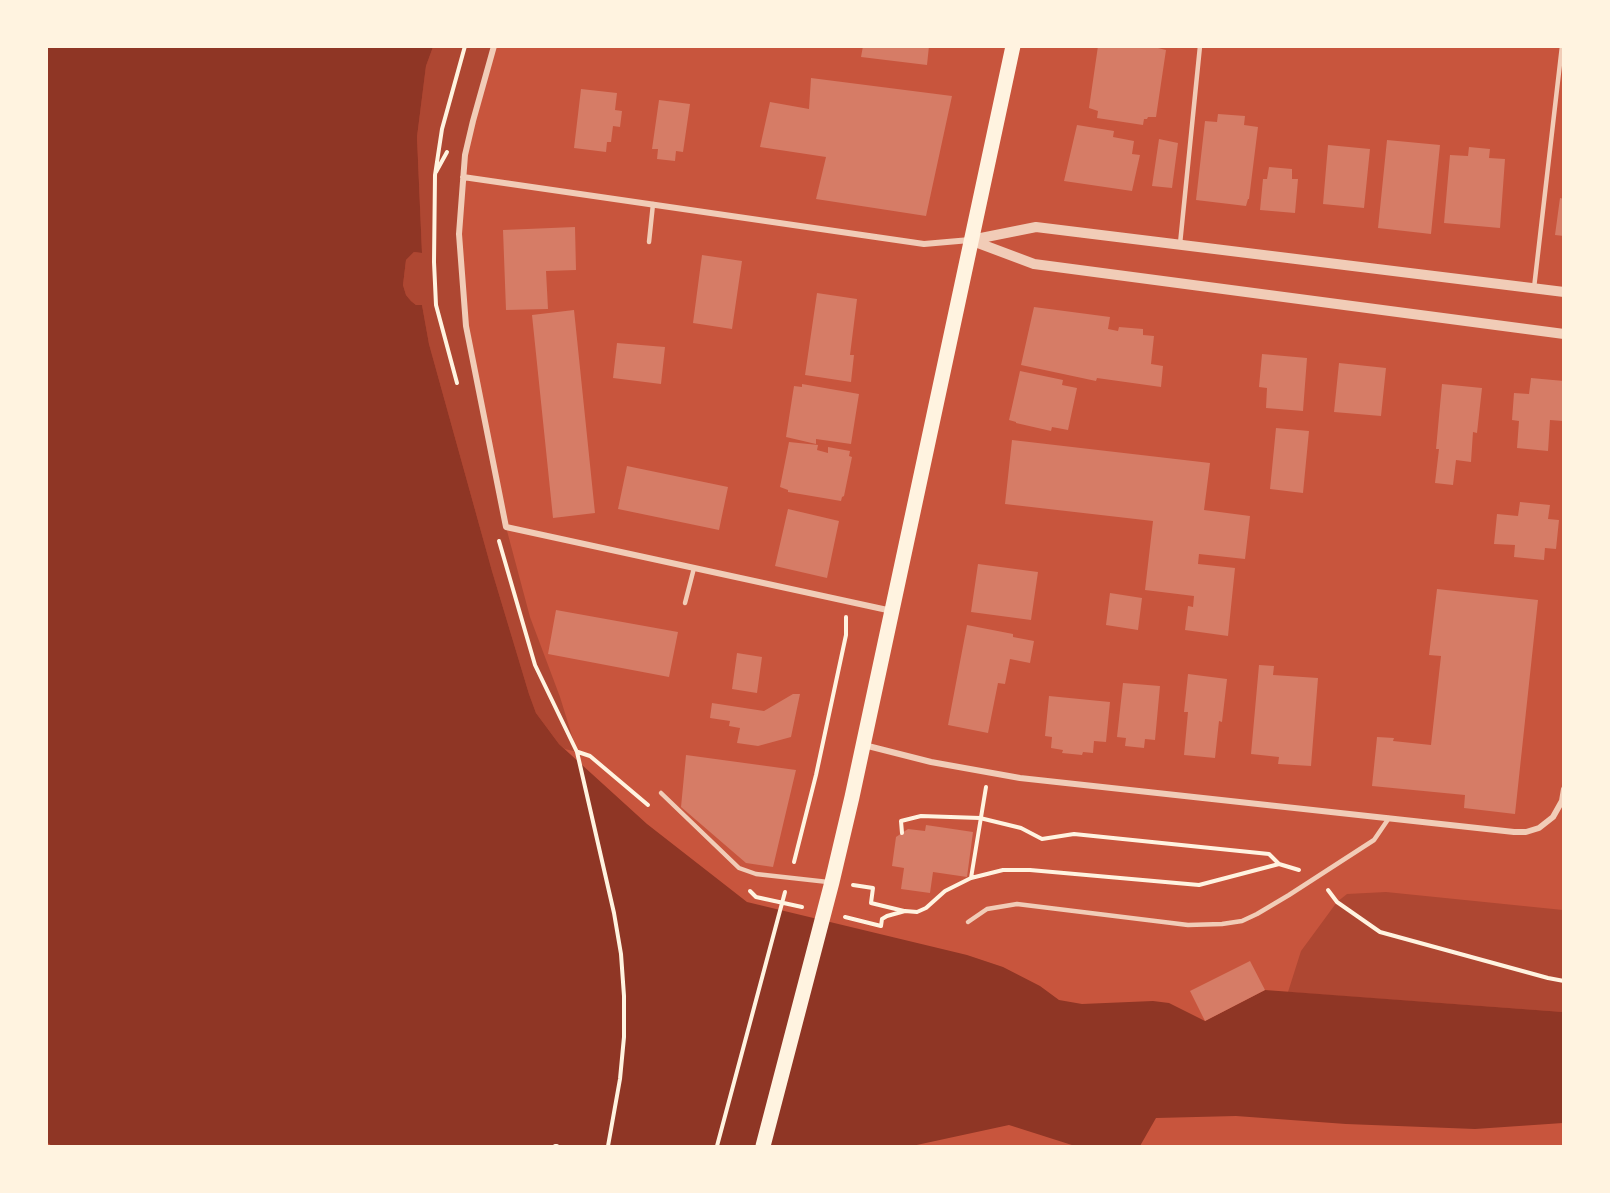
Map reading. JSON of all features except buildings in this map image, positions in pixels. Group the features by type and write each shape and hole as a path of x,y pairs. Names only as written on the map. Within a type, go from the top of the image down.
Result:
{"main road":[{"path":"763,1146 832,882 864,745 1012,46"}],"street":[{"path":"494,46 473,121 463,177 459,234 466,326 506,527 893,611"},
{"path":"463,177 924,244 970,240 1036,227 1563,292"},
{"path":"970,240 1034,264 1563,334"},
{"path":"864,745 931,762 989,773 1526,832 1539,828 1553,817 1562,801 1563,789"}],"lane":[{"path":"1180,244 1200,46"},
{"path":"1534,288 1562,46"},
{"path":"649,242 653,204"},
{"path":"685,603 694,568"},
{"path":"661,794 739,868 756,874 832,882"},
{"path":"968,922 987,909 1017,904 1188,925 1242,921 1257,914 1374,840 1389,818"}],"path":[{"path":"435,175 442,129 465,46"},
{"path":"717,1146 816,775 846,634 845,601"},
{"path":"577,752 614,913 621,954 624,1037 621,1079 608,1146"},
{"path":"971,878 989,773"},
{"path":"902,833 901,821 921,816 980,818 1021,828 1042,839 1074,834 1269,854 1279,864 1317,875 1337,902 1380,932 1563,981"},
{"path":"873,888 871,903 917,912 927,908 945,891 971,878 1003,870 1030,870 1199,885 1279,864"},
{"path":"856,920 881,926 882,919 905,911"}],"shaded area":[{"path":"46,47 433,47 426,66 417,137 422,253 414,252 406,260 403,285 411,301 416,305 422,305 429,344 529,694 536,713 559,744 647,824 747,902 967,955 1003,967 1040,986 1059,1000 1082,1004 1153,1001 1169,1003 1205,1021 1265,990 1563,1012 1563,1123 1475,1129 1346,1124 1236,1116 1156,1118 1140,1146 1075,1146 1009,1125 912,1146 52,1146 46,1142"},
{"path":"433,47 494,47 465,155 459,234 466,326 506,527 530,617 560,697 577,752 565,749 559,744 536,713 492,571 429,344 422,305 416,305 411,301 403,285 406,260 414,252 422,253 417,137 426,66"},
{"path":"1386,892 1563,910 1563,1012 1288,992 1301,951 1337,902 1347,894"}]}
